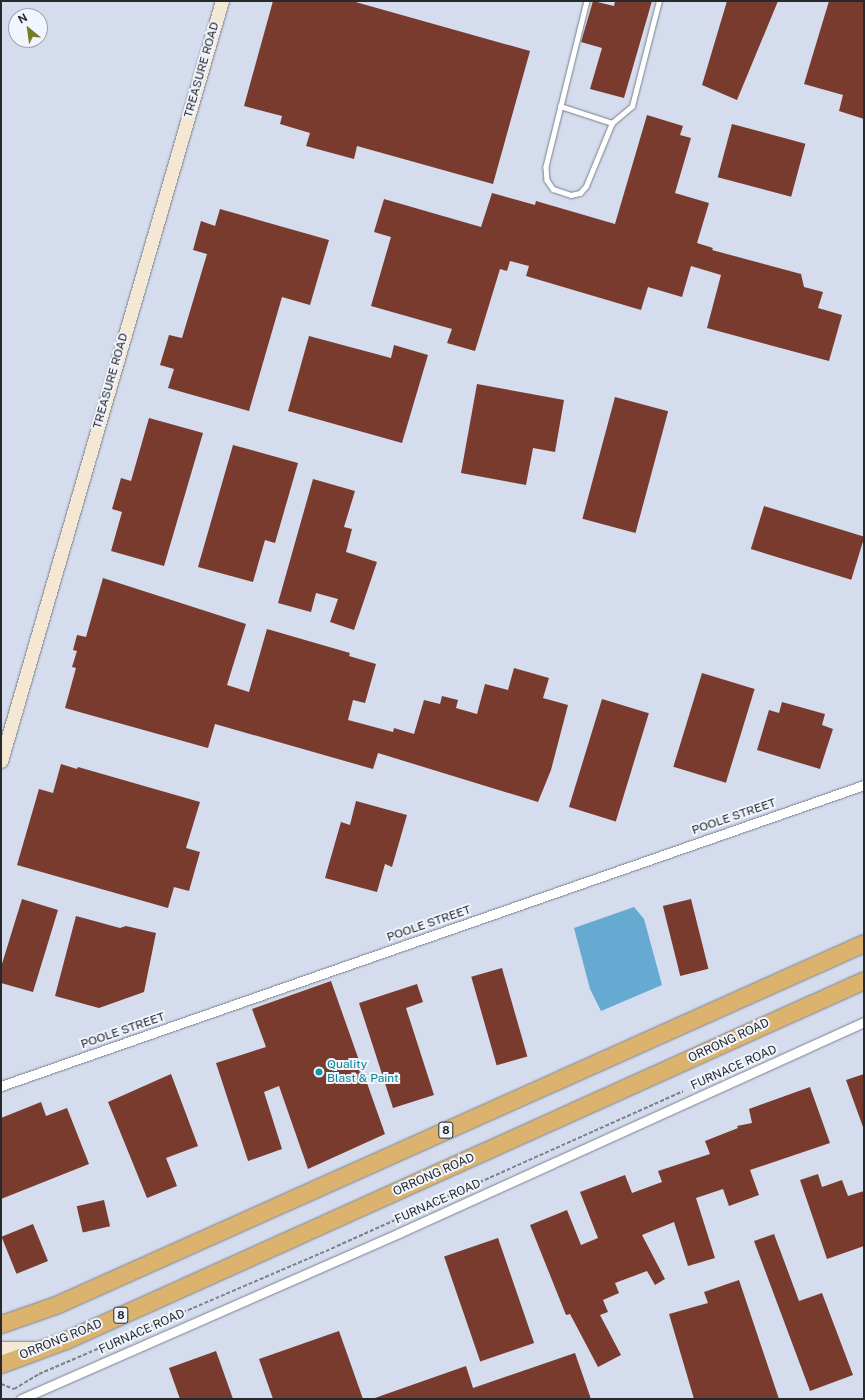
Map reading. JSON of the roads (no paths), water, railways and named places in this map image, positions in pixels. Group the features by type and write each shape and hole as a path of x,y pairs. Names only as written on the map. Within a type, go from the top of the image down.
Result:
{"highway":[{"name":"8","path":"1,1324 58,1304 864,943"},
{"name":"ORRONG ROAD","path":"1,1364 44,1349 864,980"}],"street":[{"name":"TREASURE ROAD","path":"1,761 222,1"},
{"name":"POOLE STREET","path":"1,1086 864,784"},
{"name":"FURNACE ROAD","path":"21,1399 399,1233 864,1022"},
{"path":"1,1314 26,1315"},
{"path":"1,1348 44,1349"}],"lane":[{"path":"587,1 560,106 545,174 550,184 559,192 571,195 580,193 586,186 612,123 629,110 636,97 659,1"},
{"path":"560,106 612,123"}],"water":[{"path":"634,907 644,919 662,985 601,1011 590,989 574,928"}],"place":[{"name":"Quality Blast & Paint","path":"319,1072"}]}
